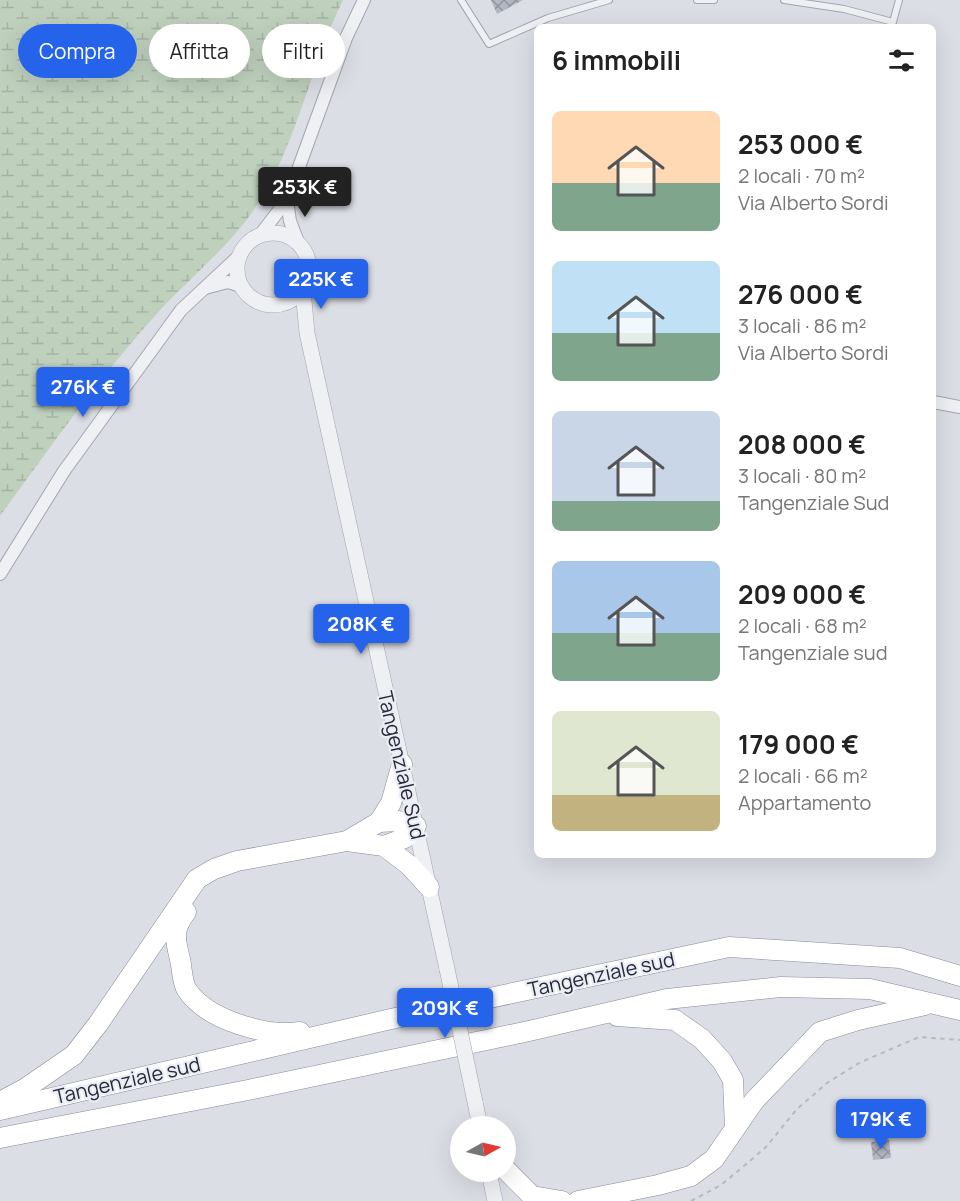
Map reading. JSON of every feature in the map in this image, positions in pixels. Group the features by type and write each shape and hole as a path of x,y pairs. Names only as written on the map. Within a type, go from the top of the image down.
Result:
{"highway":[{"path":"379,822 391,803 402,764"},
{"path":"0,1102 26,1088 74,1055 98,1024 197,879 214,869 237,861 271,857 347,841 379,822 399,820 416,826 405,838 384,846 347,841"},
{"path":"384,846 409,866 429,887"},
{"path":"271,857 214,880 198,894 183,916 174,937 186,990 206,1008 238,1024 267,1032 289,1034 391,1019"},
{"name":"Tangenziale sud","path":"0,1110 391,1019 729,948 900,957 960,976"},
{"name":"Tangenziale sud","path":"0,1138 318,1075 529,1031 593,1014 667,999 782,987 870,989 960,1010"},
{"path":"578,1201 691,1176 714,1160 735,1127 785,1066 820,1032 858,1020 934,1004"},
{"path":"593,1014 675,1020 702,1039 722,1061 733,1080 735,1127"},
{"path":"515,1182 527,1198 562,1201"}],"street":[{"path":"0,574 70,462 181,310 241,254 246,246 261,235 287,200 345,38 364,0"},
{"path":"241,254 237,270 241,286 247,294 264,304 285,304 303,290 310,270 309,260 298,242 290,221 287,200"},
{"path":"261,235 276,233 298,242"},
{"path":"201,289 217,283 241,286"},
{"name":"Tangenziale Sud","path":"303,290 307,333 478,1116"},
{"name":"Tangenziale Sud","path":"285,304 307,333"},
{"path":"936,402 960,406"},
{"path":"491,1182 495,1201"}],"lane":[{"path":"461,0 489,44 534,24"},
{"path":"534,24 609,0"},
{"path":"697,0 714,0"},
{"path":"784,0 844,9 892,22 899,0"}],"path":[{"path":"691,1201 721,1185 766,1147 804,1103 827,1083 859,1063 919,1037 960,1040"}],"green space":[{"path":"0,0 343,0 332,24 262,24 262,78 312,78 294,130 271,181 236,233 140,332 78,410 0,516"}],"building":[{"path":"491,0 523,0 497,14"},
{"path":"889,1140 891,1158 873,1160 871,1142"}]}
